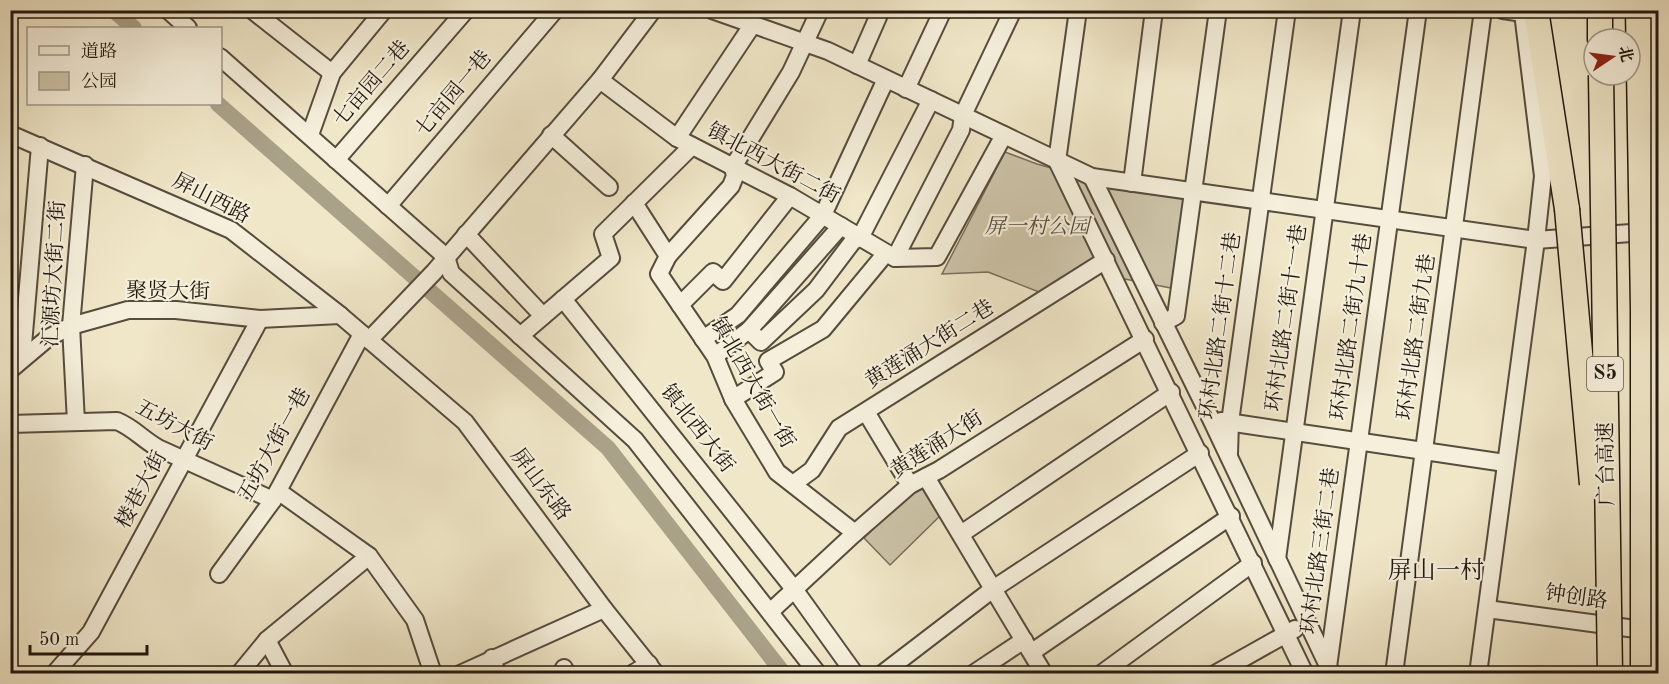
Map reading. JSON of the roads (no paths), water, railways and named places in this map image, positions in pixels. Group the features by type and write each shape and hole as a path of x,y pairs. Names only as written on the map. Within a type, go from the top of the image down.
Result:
{"highway":[{"path":"1536,10 1567,209 1609,674"},
{"path":"1600,10 1600,27"},
{"name":"广台高速","path":"1638,10 1643,309 1643,674"},
{"path":"1643,309 1659,14"},
{"name":"广台高速","path":"1601,87 1609,674"}],"street":[{"path":"252,10 332,73"},
{"path":"310,135 332,73 384,10"},
{"name":"七亩园二巷","path":"336,160 466,10"},
{"name":"七亩园一巷","path":"388,206 555,10"},
{"name":"五坊大街一巷","path":"219,574 275,496 366,337 402,307 434,272 600,80 653,10"},
{"path":"712,10 828,51 1092,177 1536,240 1659,231"},
{"path":"634,203 668,256 731,186 735,176 733,167 791,72 820,10"},
{"path":"857,65 882,10"},
{"path":"906,88 943,10"},
{"path":"733,399 776,372 768,362 824,329 891,256 961,130 963,115 1013,10"},
{"path":"1078,10 1058,161 1231,516 1305,674"},
{"path":"1132,183 1154,10"},
{"path":"1163,323 1176,316 1218,10"},
{"name":"环村北路二街十二巷","path":"1229,457 1230,422 1287,10"},
{"name":"环村北路二街十一巷","path":"1277,559 1352,10"},
{"name":"环村北路二街九十巷","path":"1359,441 1418,10"},
{"name":"环村北路二街九巷","path":"1394,674 1483,10"},
{"path":"1478,674 1543,176 1523,13 1503,10"},
{"path":"171,12 187,27"},
{"path":"677,138 753,24"},
{"path":"222,59 446,257 451,273 635,440 818,674"},
{"path":"703,339 738,315 823,216 886,79"},
{"name":"镇北西大街二街","path":"600,80 677,138 790,196 891,256"},
{"path":"749,330 760,342 816,290 853,241 860,238 931,100"},
{"name":"屏山西路","path":"10,134 231,230 366,337"},
{"path":"551,135 609,187"},
{"path":"891,256 937,257 1004,135"},
{"path":"10,369 23,345 17,328 40,146"},
{"path":"520,336 611,258 603,234 692,146"},
{"name":"汇源坊大街二街","path":"76,422 70,326 85,165"},
{"path":"1092,177 1211,419 1330,670"},
{"path":"680,304 713,272 723,281 790,196"},
{"path":"715,356 749,330 841,226"},
{"path":"466,234 543,316"},
{"name":"镇北西大街一街","path":"668,256 659,274 715,356 733,399 777,472 855,533"},
{"name":"黄莲涌大街二巷","path":"793,484 812,470 839,428 1106,260"},
{"name":"镇北西大街","path":"563,299 794,589 855,674"},
{"name":"聚贤大街","path":"10,369 48,338 70,326 128,310 176,310 260,319 340,315"},
{"name":"楼巷大街","path":"54,674 91,632 260,319"},
{"name":"屏山东路","path":"366,337 465,422 604,609 652,669"},
{"name":"黄莲涌大街","path":"770,612 910,485 1145,339"},
{"path":"962,534 1171,392"},
{"path":"866,412 910,485"},
{"path":"1211,419 1505,463"},
{"name":"五坊大街","path":"10,424 117,421 132,427 146,441 275,496 369,556 415,620 433,674"},
{"name":"环村北路三街二巷","path":"1330,670 1359,441"},
{"path":"882,674 993,589 1200,453"},
{"path":"926,477 1043,673"},
{"path":"973,674 1028,646 1231,516"},
{"path":"239,674 267,640 369,556"},
{"path":"1101,674 1252,563"},
{"path":"460,674 494,666 604,609"},
{"name":"钟创路","path":"1487,609 1659,632"},
{"path":"1215,674 1307,622"},
{"path":"267,640 285,674"},
{"path":"632,674 652,669"}],"waterway":[{"path":"113,10 133,27"},
{"path":"219,105 608,448 784,674"}],"district":[{"name":"屏山一村","path":"1436,572"}],"park label":[{"name":"屏一村公园","path":"1037,227"}]}
